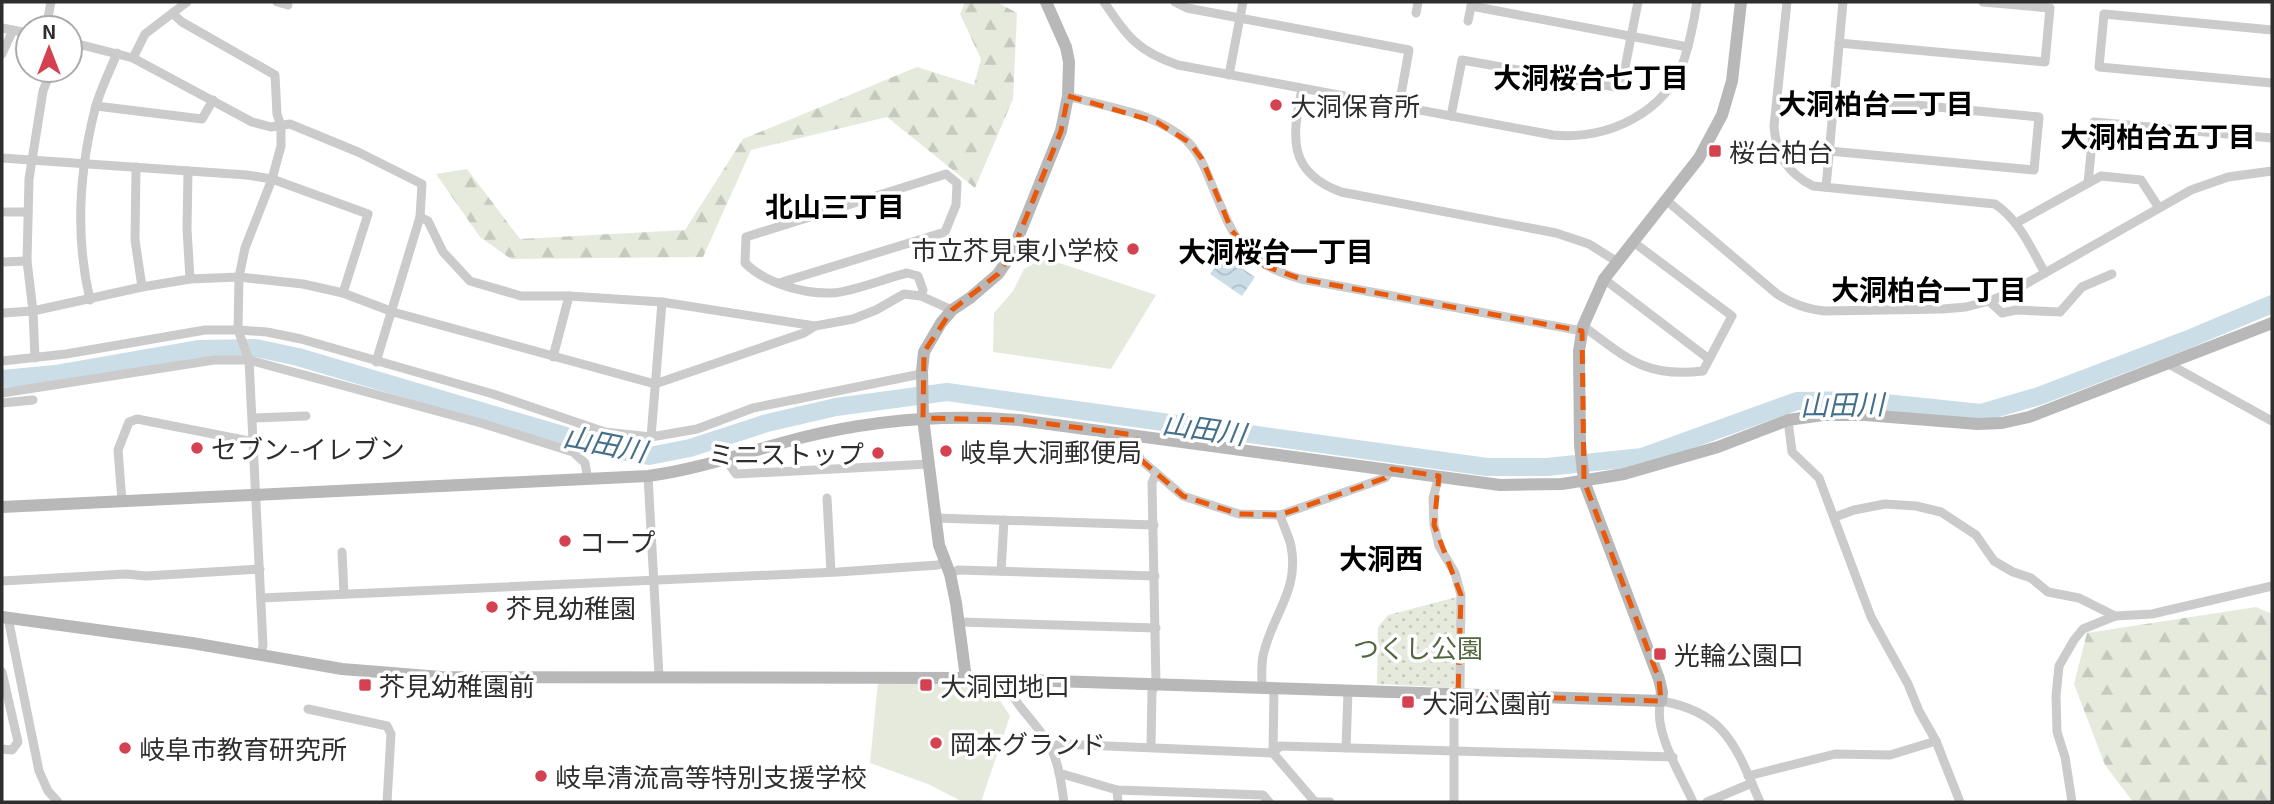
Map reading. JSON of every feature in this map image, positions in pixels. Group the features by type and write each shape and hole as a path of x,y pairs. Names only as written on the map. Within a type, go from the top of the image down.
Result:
{"street":[{"path":"132,58 145,34 187,2"},
{"path":"277,2 288,5"},
{"path":"965,678 959,622 935,518 922,412 924,352 952,310 998,274 1012,255 1061,131 1068,96 1069,62 1066,47 1046,2"},
{"path":"1104,2 1138,47 1178,65 1573,137 1606,132 1656,102 1683,62 1697,2"},
{"path":"1175,2 1240,18 1409,50 1399,106"},
{"path":"1229,75 1243,2"},
{"path":"1416,13 1418,2"},
{"path":"1451,116 1462,60 1621,88 1638,2"},
{"path":"1693,802 1661,730 1658,710 1662,692 1659,679 1584,475 1580,445 1578,368 1583,328 1604,279 1699,158 1722,115 1732,82 1741,2"},
{"path":"1787,2 1774,125 1775,144 1790,170 1814,186 1995,204 2006,211 2016,223 2045,273"},
{"path":"1826,187 1843,2"},
{"path":"1839,43 2045,62 2050,8 1983,2"},
{"path":"1468,21 1472,4 1688,47"},
{"path":"173,15 275,75 281,146 272,180 245,248 239,277 239,333 247,357 253,418 263,645 261,655"},
{"path":"2272,30 2104,15 2099,67 2272,83"},
{"path":"2,28 13,30 2,54"},
{"path":"84,45 132,58 253,122 271,127 290,124 358,152 422,184 420,217 376,362"},
{"path":"90,300 83,271 80,240 83,164 96,106 117,53"},
{"path":"35,358 27,261 28,212 31,160 46,84"},
{"path":"1303,89 1294,133 1296,147 1303,164 1315,180 1326,187 1556,233 1589,244 1616,261"},
{"path":"1068,96 1157,121 1189,143 1202,159 1232,231 1245,249 1265,266 1301,278 1583,328 1633,363 1661,372 1703,372 1732,316 1632,242"},
{"path":"1829,151 2034,170 2039,117 1834,97"},
{"path":"96,106 202,119 213,100"},
{"path":"2088,183 2094,122 2272,138"},
{"path":"2,158 247,175 272,180 368,214 343,293"},
{"path":"136,167 135,240 142,287"},
{"path":"188,171 190,279"},
{"path":"1666,200 1777,294 1807,309 1943,310 1989,302 2008,294 2191,190 2211,182 2272,171"},
{"path":"779,283 945,232 956,205 957,183 946,174 746,237 745,263 756,274 779,283 834,293 907,273 918,276 923,290 920,296"},
{"path":"2016,223 2101,176 2141,180 2159,208"},
{"path":"2,212 28,212"},
{"path":"420,217 428,221 443,252 470,281 521,296 662,302 815,326 853,319 904,294 920,296 952,310"},
{"path":"2,262 27,261"},
{"path":"1989,302 2001,313 2016,310 2060,312 2082,287 2112,274"},
{"path":"2,313 33,311 190,279 239,277 303,284 343,293 393,312 655,384 804,333 815,326"},
{"path":"1604,279 1709,359"},
{"path":"553,357 569,296"},
{"path":"651,437 662,302"},
{"path":"2,508 648,476 685,471 800,438 922,412 1018,420 1500,485 1562,484 1584,475 1624,474 1664,464 1788,420 1822,415 2002,423 2057,407 2272,323"},
{"path":"2,361 205,330 301,340 493,394 606,432 651,437 697,429 753,408 921,379"},
{"path":"2,393 203,361 247,357 481,423 573,452 585,463 588,480"},
{"path":"2167,363 2272,421"},
{"path":"2,403 33,400"},
{"path":"253,418 306,416"},
{"path":"122,502 118,450 129,422 136,419 254,442"},
{"path":"1788,420 1792,452 1819,478 1871,617 1936,741 1960,802"},
{"path":"1135,435 1135,448 1141,460 1184,496 1239,514 1280,515 1385,478 1392,469"},
{"path":"726,460 736,474 929,464"},
{"path":"1151,747 1152,691 1156,684 1152,483 1156,473"},
{"path":"648,476 659,676"},
{"path":"1438,476 1433,498 1434,525 1439,546 1455,573 1461,595 1461,675 1458,695 1454,701 1454,802"},
{"path":"827,498 831,572"},
{"path":"1835,517 1885,504 1916,506 1941,512 1976,535 1994,561 2031,578 2048,592 2079,598 2115,616"},
{"path":"1280,515 1291,546 1292,570 1287,597 1262,657 1268,689 1273,753 1315,802 1330,802"},
{"path":"935,518 1154,525"},
{"path":"1001,571 1004,520"},
{"path":"342,552 344,594"},
{"path":"261,598 938,565 958,570 1155,576"},
{"path":"2,581 260,569"},
{"path":"2072,802 2065,757 2057,732 2056,696 2059,666 2083,629 2115,616 2152,614 2272,586"},
{"path":"58,802 48,791 39,771 5,618 205,645 342,669 441,677 965,678 1661,701 1681,704 1704,714 1722,727 1760,802"},
{"path":"959,622 1156,628"},
{"path":"2,672 18,742 12,750 2,749"},
{"path":"1003,680 1008,691 1051,747 1064,802"},
{"path":"1346,748 1348,691"},
{"path":"308,709 387,726 391,734 387,802"},
{"path":"1707,802 1750,779 1835,754 1890,755 1936,741"},
{"path":"1051,747 1060,744 1273,753 1280,746 1673,757"},
{"path":"1059,773 1117,790 1263,795 1269,802"},
{"path":"1117,790 1118,802"}],"highlighted area":[{"path":"1068,96 1157,122 1190,143 1202,159 1232,231 1265,266 1301,279 1582,331 1584,481 1659,679 1661,701 1458,695 1461,595 1434,525 1439,476 1392,469 1385,478 1280,515 1239,514 1183,496 1141,460 1135,435 1019,420 923,418 924,352 952,310 998,274 1011,255 1061,131"}],"green space":[{"path":"965,2 997,2 1017,13 1013,99 975,188 887,117 751,150 703,257 511,259 480,237 436,174 467,169 520,239 685,230 743,139 917,67 974,85 981,59 960,14"},
{"path":"1044,258 1156,295 1111,369 993,352 994,313 1013,291 1024,269"},
{"name":"つくし公園","path":"1457,597 1457,688 1377,684 1378,627 1388,615"},
{"path":"2256,607 2272,614 2272,802 2133,802 2105,765 2074,684 2087,633"},
{"name":"岡本グランド","path":"878,682 990,685 1010,716 981,802 963,802 928,784 870,763"}],"water":[{"path":"1223,256 1255,277 1242,296 1210,274"}],"waterway":[{"name":"山田川","path":"2,379 55,374 198,349 256,348 298,357 610,449 649,456 690,448 767,423 836,407 947,392 1487,467 1547,467 1642,457 1797,401 1857,400 1981,413 2039,396 2272,304"}],"place":[{"name":"大洞保育所","path":"1276,105"},
{"name":"桜台柏台","path":"1715,151"},
{"name":"市立芥見東小学校","path":"1133,249"},
{"name":"セブン-イレブン","path":"197,448"},
{"name":"岐阜大洞郵便局","path":"946,451"},
{"name":"ミニストップ","path":"878,453"},
{"name":"コープ","path":"565,541"},
{"name":"芥見幼稚園","path":"492,607"},
{"name":"光輪公園口","path":"1660,654"},
{"name":"芥見幼稚園前","path":"365,685"},
{"name":"大洞団地口","path":"926,685"},
{"name":"大洞公園前","path":"1408,702"},
{"name":"岡本グランド","path":"936,743"},
{"name":"岐阜市教育研究所","path":"125,748"},
{"name":"岐阜清流高等特別支援学校","path":"541,776"}],"district":[{"name":"大洞桜台七丁目","path":"1591,77"},
{"name":"大洞柏台二丁目","path":"1876,103"},
{"name":"大洞柏台五丁目","path":"2158,136"},
{"name":"北山三丁目","path":"835,206"},
{"name":"大洞桜台一丁目","path":"1276,251"},
{"name":"大洞柏台一丁目","path":"1929,289"},
{"name":"大洞西","path":"1381,558"}]}
